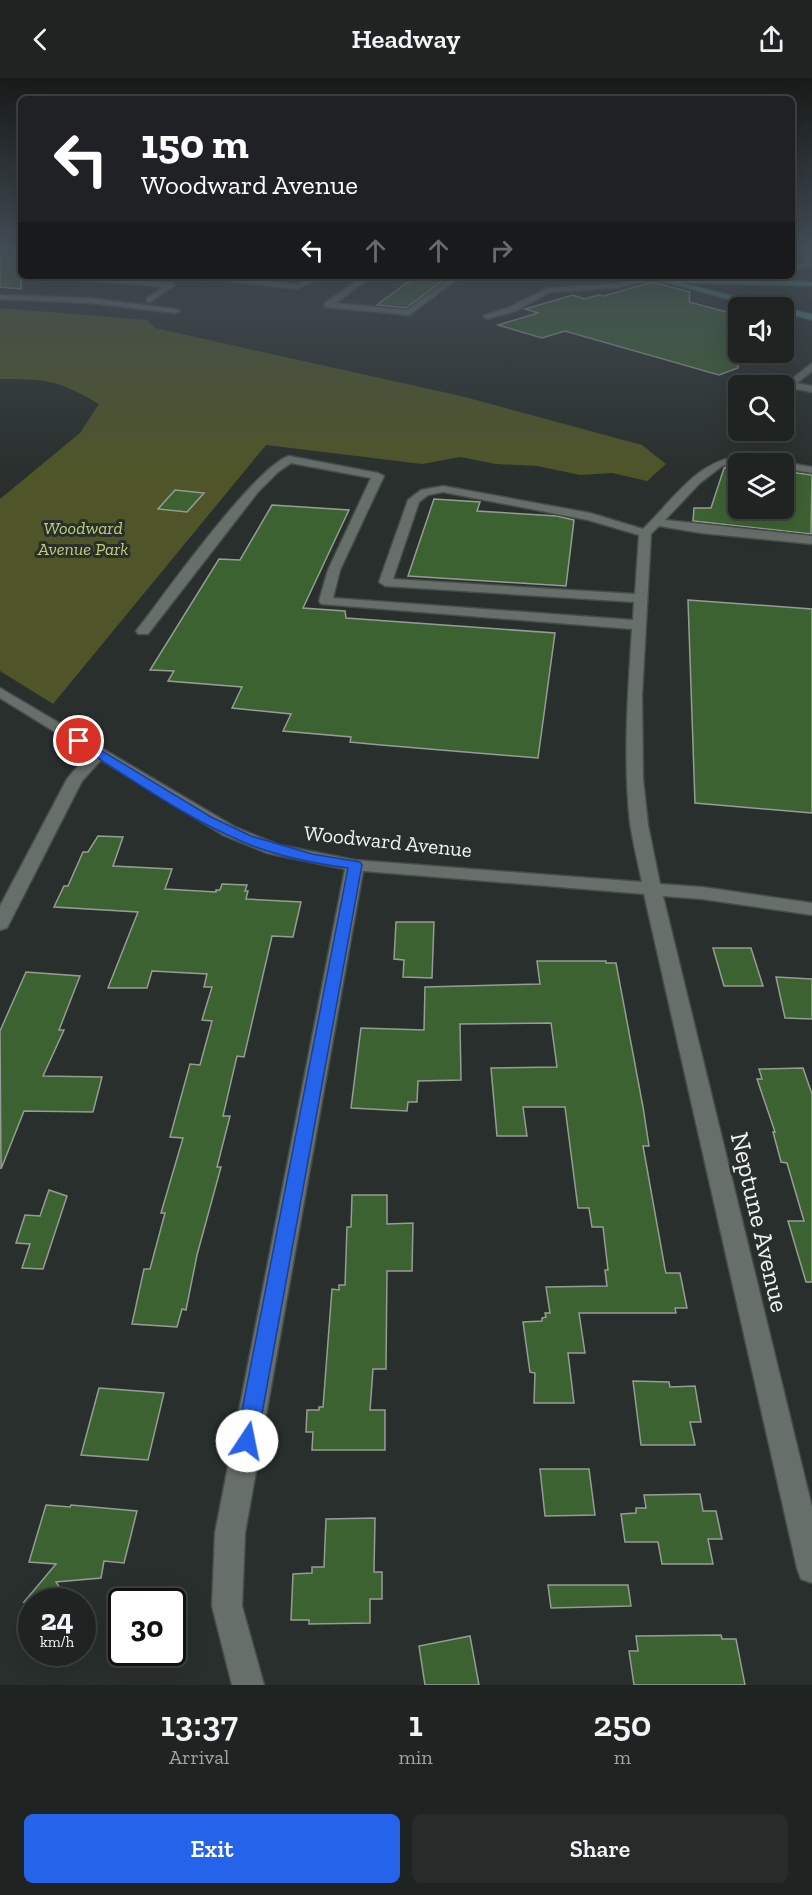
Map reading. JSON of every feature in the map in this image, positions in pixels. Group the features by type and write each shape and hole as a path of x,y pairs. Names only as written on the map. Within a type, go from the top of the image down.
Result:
{"street":[{"path":"794,381 812,366"},
{"path":"794,388 812,389"},
{"path":"142,631 194,563 276,465 289,459 378,476 334,570 326,601 639,625"},
{"path":"640,598 385,582 414,500 434,489 590,517 618,523 645,533 690,488 724,461 728,460"},
{"path":"794,467 812,470"},
{"path":"658,522 701,529 812,540"},
{"name":"Neptune Avenue","path":"645,533 640,598 635,779 639,825 652,889 812,1568"},
{"name":"Woodward Avenue","path":"0,692 207,819 247,839 311,858 355,865 739,897 812,909"},
{"path":"0,924 75,779 98,753"},
{"path":"248,1685 226,1606 230,1533 355,865"}],"green space":[{"name":"Woodward Avenue Park","path":"0,325 152,325 155,328 461,396 642,445 666,464 647,481 612,473 580,475 537,466 496,464 460,457 422,464 266,445 53,704 0,671 0,499 80,433 99,404 73,390 52,383 0,379"}],"building":[{"path":"498,325 728,325 728,363 738,363 738,368 719,375 565,331 542,338"},
{"path":"728,466 728,519 794,519 794,473 812,475 811,534 693,521 694,508 711,508 724,468"},
{"path":"175,490 204,493 187,512 158,509"},
{"path":"434,499 480,502 477,511 557,516 574,520 566,586 408,576"},
{"path":"272,505 349,510 303,608 345,611 346,618 555,633 538,758 350,742 351,737 283,731 291,714 232,708 242,687 168,681 174,671 150,670 219,559 240,560"},
{"path":"688,600 812,609 812,813 695,803"},
{"path":"98,836 123,837 113,866 172,869 165,889 216,892 220,890 222,884 247,885 246,899 301,902 293,937 272,936 244,1057 237,1056 223,1116 230,1116 217,1167 221,1167 197,1255 186,1310 182,1309 177,1327 132,1324 144,1269 150,1269 165,1213 161,1213 183,1138 170,1137 190,1064 200,1065 212,1021 202,1020 212,987 204,987 207,974 152,971 147,988 108,988 138,912 54,907 64,886 68,886 83,852 88,852"},
{"path":"396,922 434,922 432,978 403,977 404,960 394,959"},
{"path":"713,948 751,948 763,986 724,986"},
{"path":"537,961 616,963 643,1107 649,1146 643,1146 665,1269 666,1273 680,1273 687,1308 675,1308 676,1313 579,1313 585,1353 568,1353 574,1403 534,1403 535,1373 530,1372 523,1322 542,1321 542,1318 546,1317 545,1313 550,1313 546,1287 607,1286 605,1270 608,1270 603,1227 592,1227 589,1208 578,1208 565,1107 523,1107 527,1136 497,1136 491,1068 557,1067 551,1023 460,1024 461,1080 418,1081 417,1102 408,1102 407,1111 351,1108 361,1028 424,1030 425,987 540,984"},
{"path":"26,972 80,976 59,1030 64,1030 43,1076 102,1077 93,1112 24,1111 1,1169 0,1031"},
{"path":"776,977 812,979 812,1019 785,1018"},
{"path":"803,1068 812,1094 812,1282 806,1282 788,1221 804,1221 787,1163 781,1162 773,1132 775,1132 757,1079 762,1079 759,1069"},
{"path":"49,1190 67,1196 43,1269 22,1268 30,1244 16,1243 25,1215 40,1216"},
{"path":"352,1195 387,1195 387,1224 413,1223 412,1271 387,1271 386,1369 373,1369 370,1410 385,1410 385,1450 312,1450 313,1432 306,1432 307,1410 319,1410 319,1407 323,1407 332,1289 339,1290 339,1285 345,1285 347,1227 351,1227"},
{"path":"633,1381 669,1382 670,1387 695,1386 701,1422 690,1422 695,1445 641,1445"},
{"path":"99,1388 164,1393 148,1460 81,1455"},
{"path":"540,1469 589,1469 595,1515 545,1516"},
{"path":"700,1494 703,1511 716,1511 722,1539 708,1539 713,1564 662,1564 658,1542 625,1542 621,1514 636,1513 636,1508 646,1508 644,1495"},
{"path":"46,1505 137,1511 124,1563 104,1561 101,1578 56,1582 60,1588 36,1588 56,1564 29,1562"},
{"path":"375,1518 374,1572 382,1572 382,1599 370,1599 370,1623 309,1624 309,1620 291,1620 293,1574 312,1573 312,1567 324,1567 326,1519"},
{"path":"548,1585 628,1585 631,1606 551,1608"},
{"path":"721,1635 722,1639 736,1639 745,1685 634,1685 629,1651 638,1651 636,1636"},
{"path":"470,1636 479,1685 425,1685 419,1646"}],"route":[{"path":"79,741 207,819 247,839 273,849 355,865 247,1441"}]}
